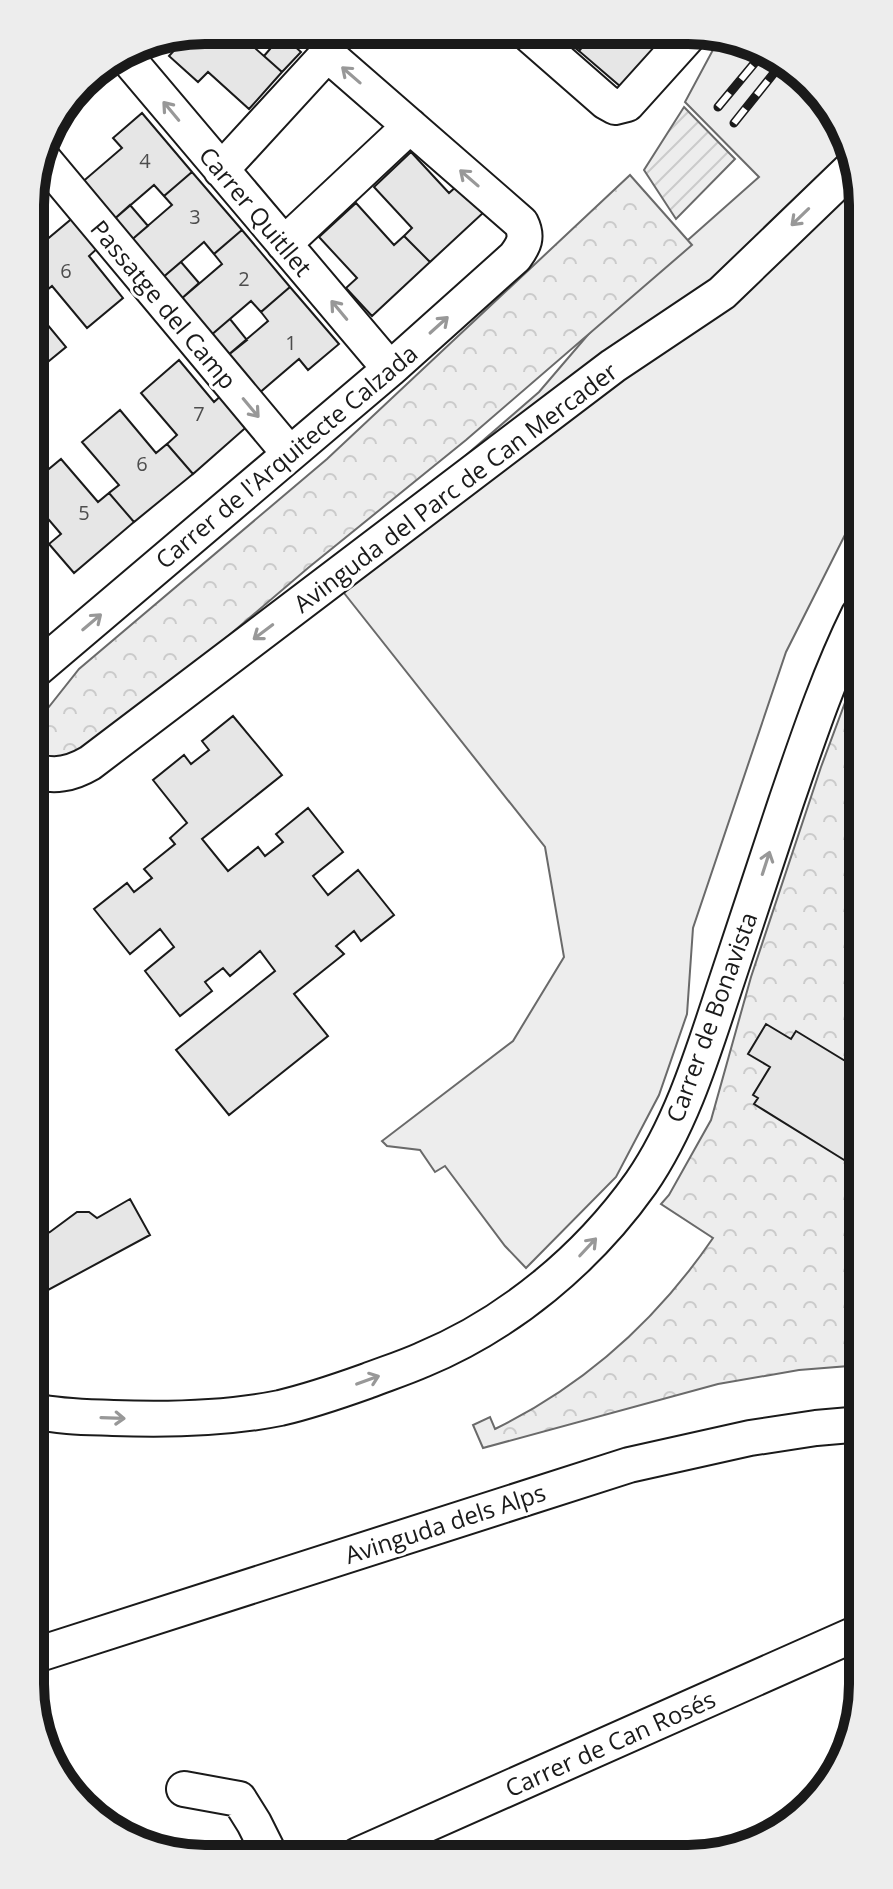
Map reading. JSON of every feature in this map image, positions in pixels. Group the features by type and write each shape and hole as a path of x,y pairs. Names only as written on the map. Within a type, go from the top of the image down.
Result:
{"street":[{"path":"540,44 615,107 627,104 681,44"},
{"path":"221,170 322,60 328,58 410,126 284,244"},
{"name":"Carrer Quitllet","path":"131,62 390,369"},
{"name":"Carrer de l'Arquitecte Calzada","path":"44,663 390,369 515,257 526,240 521,223 410,126"},
{"name":"Passatge del Camp","path":"49,166 289,453"},
{"name":"Avinguda del Parc de Can Mercader","path":"44,773 54,775 79,770 90,763 613,366 722,293 846,174"},
{"name":"Carrer de Bonavista","path":"44,1412 88,1417 177,1419 232,1416 342,1390 424,1360 485,1328 535,1293 577,1258 642,1181 671,1130 696,1072 799,763 829,680 849,636"},
{"name":"Avinguda dels Alps","path":"44,1652 618,1468 750,1438 849,1425"},
{"name":"Carrer de Can Rosés","path":"380,1845 849,1637"},
{"path":"184,1789 239,1799 265,1845"}],"green space":[{"path":"715,46 719,47 759,61 794,84 816,107 837,143 844,163 849,205 849,527 786,652 693,928 687,1014 659,1095 616,1177 526,1268 505,1246 445,1166 435,1172 420,1150 387,1146 382,1141 513,1041 564,957 545,847 329,574 539,392 610,309 759,177 685,102"},
{"path":"684,107 735,159 676,219 644,170"},
{"path":"630,175 692,245 466,440 308,568 107,739 68,763 44,760 44,713 79,669 327,459"},
{"path":"849,692 849,1366 799,1370 718,1384 483,1448 473,1425 490,1417 495,1429 528,1412 589,1371 643,1323 713,1238 661,1204 711,1120 751,977"}],"building":[{"path":"194,44 250,44 282,72 249,109 208,72 198,82 169,56 178,46"},
{"path":"274,44 292,44 301,52 282,72 264,56"},
{"path":"571,44 585,44 579,51"},
{"path":"585,44 658,44 621,87 579,51"},
{"path":"142,113 192,172 164,196 154,185 112,221 80,184 122,148 113,138"},
{"path":"411,152 449,193 458,185 484,212 430,262 404,236 412,228 374,187"},
{"path":"192,172 242,230 214,254 204,242 161,279 129,242 172,205 164,196"},
{"path":"356,203 394,245 404,236 430,262 372,316 346,288 357,278 319,237"},
{"path":"130,205 148,226 129,242 112,221"},
{"path":"75,216 100,246 89,256 123,298 87,328 52,286 44,293 44,242"},
{"path":"242,230 290,287 261,312 251,301 210,336 180,300 222,264 214,254"},
{"path":"181,262 199,283 180,300 161,279"},
{"path":"290,287 339,344 308,370 299,359 258,394 227,356 268,321 261,312"},
{"path":"230,319 247,340 227,356 210,336"},
{"path":"44,320 66,347 44,365"},
{"path":"179,360 214,402 224,393 251,423 193,474 167,444 177,435 141,393"},
{"path":"120,410 156,453 167,444 193,474 134,522 109,493 119,485 82,442"},
{"path":"61,459 98,502 109,493 134,522 74,573 49,544 61,534 44,514 44,473"},
{"path":"233,716 282,775 202,839 228,871 258,847 265,856 283,842 276,834 308,808 343,852 313,876 328,895 358,870 394,915 361,941 354,931 336,946 344,954 294,994 328,1036 229,1115 176,1050 275,971 260,951 230,976 223,968 205,982 212,991 180,1016 145,971 174,947 160,929 130,954 94,909 127,883 134,892 152,878 144,869 175,844 170,838 187,823 153,780 184,755 191,764 209,750 202,741"},
{"path":"766,1024 791,1039 796,1031 849,1063 849,1163 754,1104 758,1098 753,1095 770,1067 748,1054"},
{"path":"130,1199 150,1235 44,1292 44,1235 77,1212 89,1212 97,1218"}],"railway":[{"path":"718,107 757,60"},
{"path":"734,123 776,70"}]}
